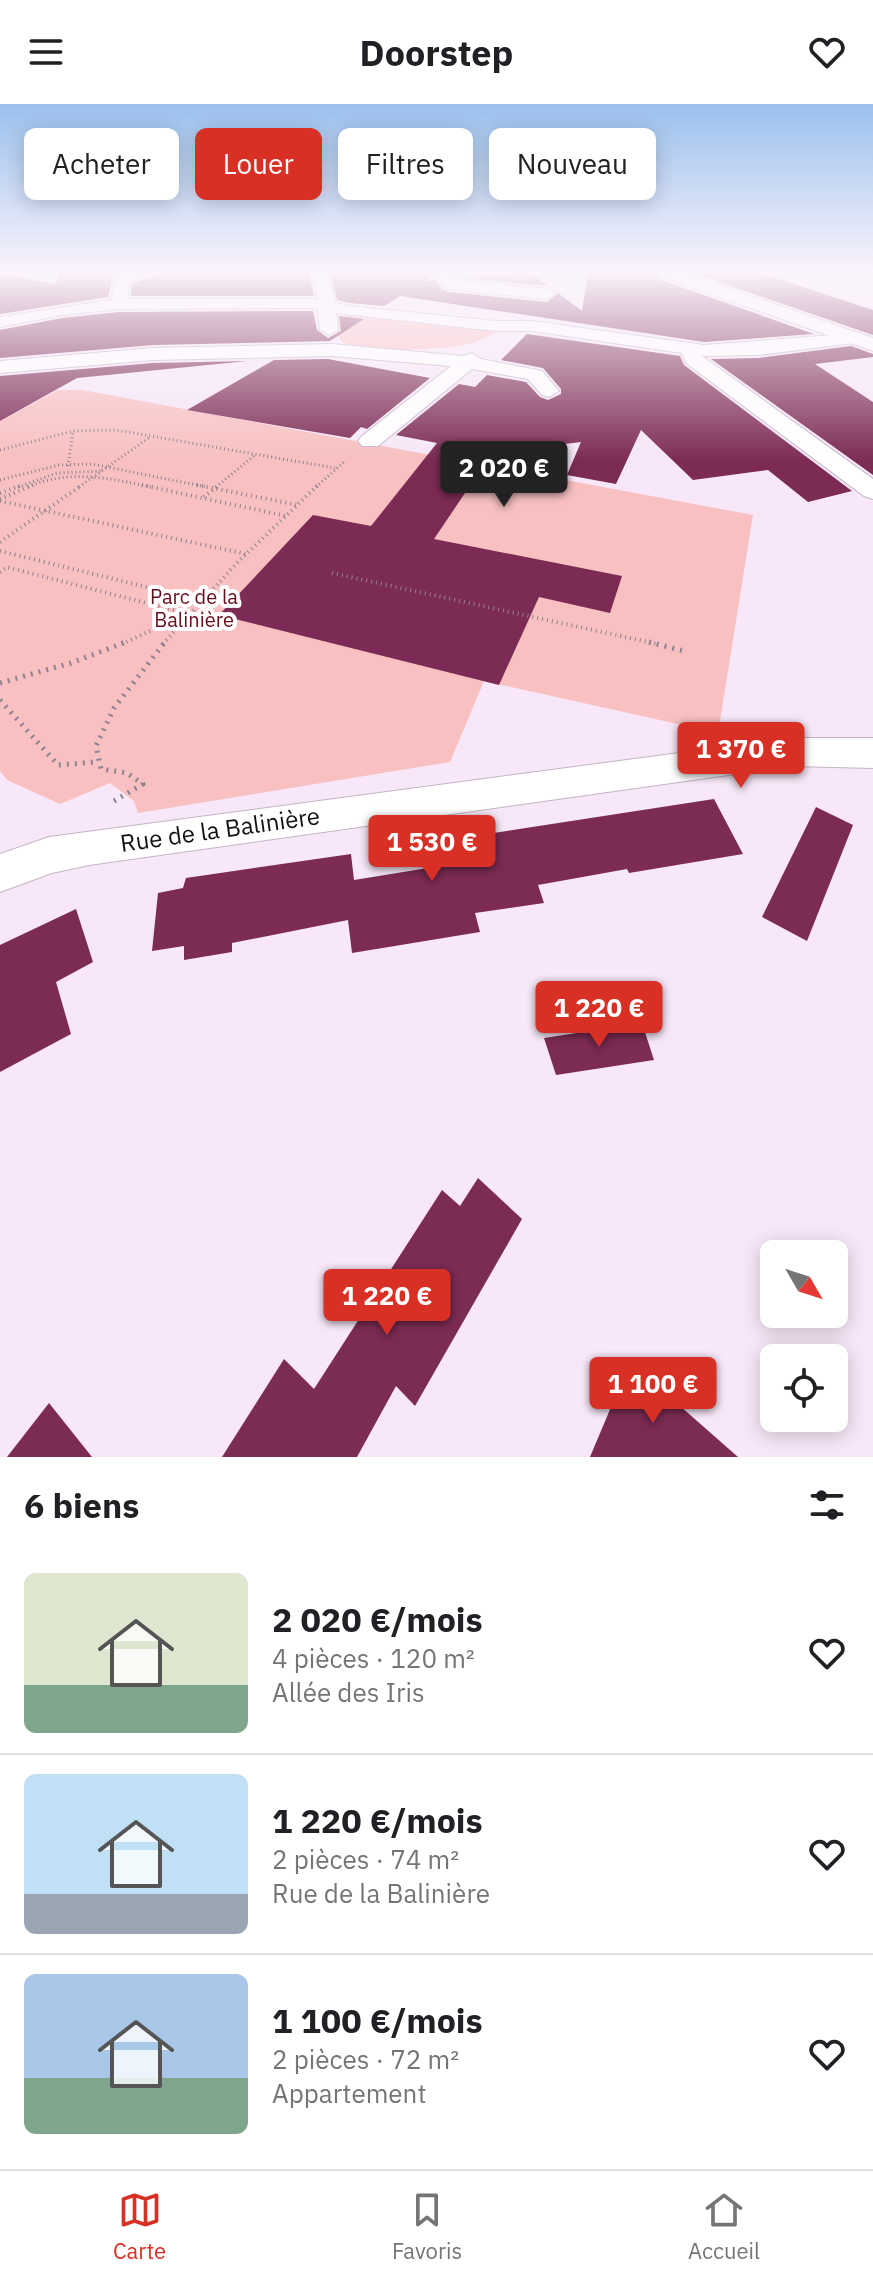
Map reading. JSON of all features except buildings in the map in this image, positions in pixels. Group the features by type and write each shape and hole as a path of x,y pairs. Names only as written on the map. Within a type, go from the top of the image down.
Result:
{"street":[{"path":"330,335 332,350"},
{"path":"592,335 690,350 737,351 854,337"},
{"path":"849,335 873,345"},
{"path":"0,367 153,354 332,350 470,361 535,375 549,391"},
{"path":"690,350 693,359 873,491"},
{"path":"370,441 470,361"},
{"name":"Rue de la Balinière","path":"4,858 678,765 792,752 829,750 873,753"}],"path":[{"path":"0,450 73,431 116,430 336,468"},
{"path":"67,471 73,431"},
{"path":"0,542 151,436"},
{"path":"100,807 143,784 127,773 101,769 95,762 95,749 113,705 186,614 336,468 370,441"},
{"path":"203,498 255,454"},
{"path":"0,480 68,465 109,466 298,505"},
{"path":"0,498 39,477 67,471 102,471"},
{"path":"0,498 44,480 96,475 287,516"},
{"path":"0,498 247,554"},
{"path":"0,551 200,600"},
{"path":"0,572 7,567 186,614"},
{"path":"332,573 603,630 684,651"},
{"path":"0,683 103,654 186,614"},
{"path":"0,700 58,765 95,762"}],"green space":[{"path":"339,335 490,335 456,346 403,350 366,348 340,339"},
{"name":"Parc de la Balinière","path":"58,390 83,390 753,515 718,733 484,681 450,762 138,813 134,801 110,783 60,804 7,780 0,771 0,421"}]}
